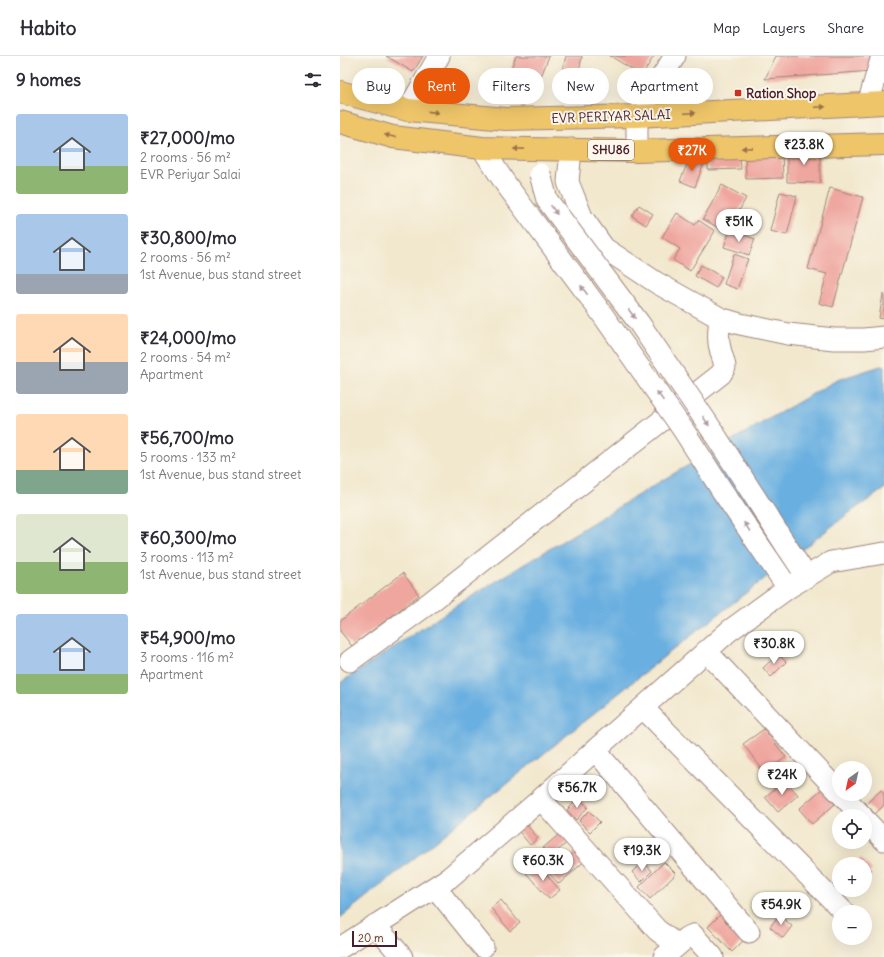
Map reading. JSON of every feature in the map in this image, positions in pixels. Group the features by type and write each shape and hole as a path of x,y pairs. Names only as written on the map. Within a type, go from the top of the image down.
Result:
{"main road":[{"name":"EVR PERIYAR SALAI","path":"340,92 408,110 506,119 637,116 876,104"},
{"name":"SHU86","path":"340,122 393,137 482,148 636,151 884,144"}],"street":[{"path":"408,110 439,56"},
{"path":"636,151 637,116 675,56"},
{"path":"876,104 882,56"},
{"path":"482,148 505,183 600,311 680,424 788,588"},
{"path":"542,149 540,174 547,200 639,323 708,424 806,576"},
{"path":"571,149 568,182 582,217 604,248 657,283 720,318 740,324 788,334 834,339 884,337"},
{"path":"350,661 428,604 721,374 725,367 719,342 718,331 720,318"},
{"path":"340,948 449,878 542,799 594,750 729,631 788,588 831,562 884,553"},
{"path":"706,651 832,785"},
{"path":"643,708 837,905"},
{"path":"594,750 749,932"},
{"path":"542,799 657,930 671,951 686,938 693,935 713,957"},
{"path":"848,801 855,809"},
{"path":"872,827 884,840"},
{"path":"435,887 482,947"},
{"path":"375,925 402,957"}],"water":[{"path":"884,365 884,489 849,513 670,652 340,918 340,683 459,604 666,478 837,380"}],"building":[{"path":"386,56 423,56 416,68 413,68 413,72"},
{"path":"516,56 549,56 544,69 511,68"},
{"path":"566,56 582,56 580,68 563,68"},
{"path":"610,56 654,56 646,68 630,68"},
{"path":"776,56 870,56 872,71 765,79"},
{"path":"787,150 820,151 820,183 787,182"},
{"path":"782,152 783,178 746,179 745,153"},
{"path":"740,155 741,169 708,170 708,156"},
{"path":"690,157 704,163 695,187 680,181"},
{"path":"722,185 746,198 727,233 703,219"},
{"path":"830,188 863,197 833,307 819,303 827,274 808,269"},
{"path":"780,192 797,196 787,235 770,231"},
{"path":"639,205 653,214 646,225 632,216"},
{"path":"677,213 695,225 698,220 715,231 690,271 673,260 680,249 662,237"},
{"path":"730,230 755,239 749,255 724,247"},
{"path":"734,254 748,259 737,289 724,284"},
{"path":"701,265 722,277 716,288 695,276"},
{"path":"884,294 884,319 879,318"},
{"path":"403,573 419,595 352,646 340,631 340,621"},
{"path":"778,654 786,662 771,677 763,668"},
{"path":"764,729 786,757 765,773 743,744"},
{"path":"785,780 798,795 778,812 765,797"},
{"path":"822,789 835,804 812,824 799,809"},
{"path":"881,790 884,794 884,805 875,814 866,804 869,801 872,801 872,798"},
{"path":"579,798 588,807 576,820 567,810"},
{"path":"589,811 600,822 590,832 579,821"},
{"path":"526,824 538,838 530,845 518,830"},
{"path":"564,830 572,838 555,853 563,863 579,848 588,858 559,884 537,860 546,852 543,848"},
{"path":"643,861 652,871 641,882 632,872"},
{"path":"664,862 676,874 650,899 639,887"},
{"path":"537,864 560,890 549,899 526,873"},
{"path":"501,900 520,923 510,931 491,908"},
{"path":"720,915 744,940 732,952 708,927"},
{"path":"779,915 792,926 783,938 770,927"}],"place":[{"name":"Ration Shop","path":"738,93"}]}
